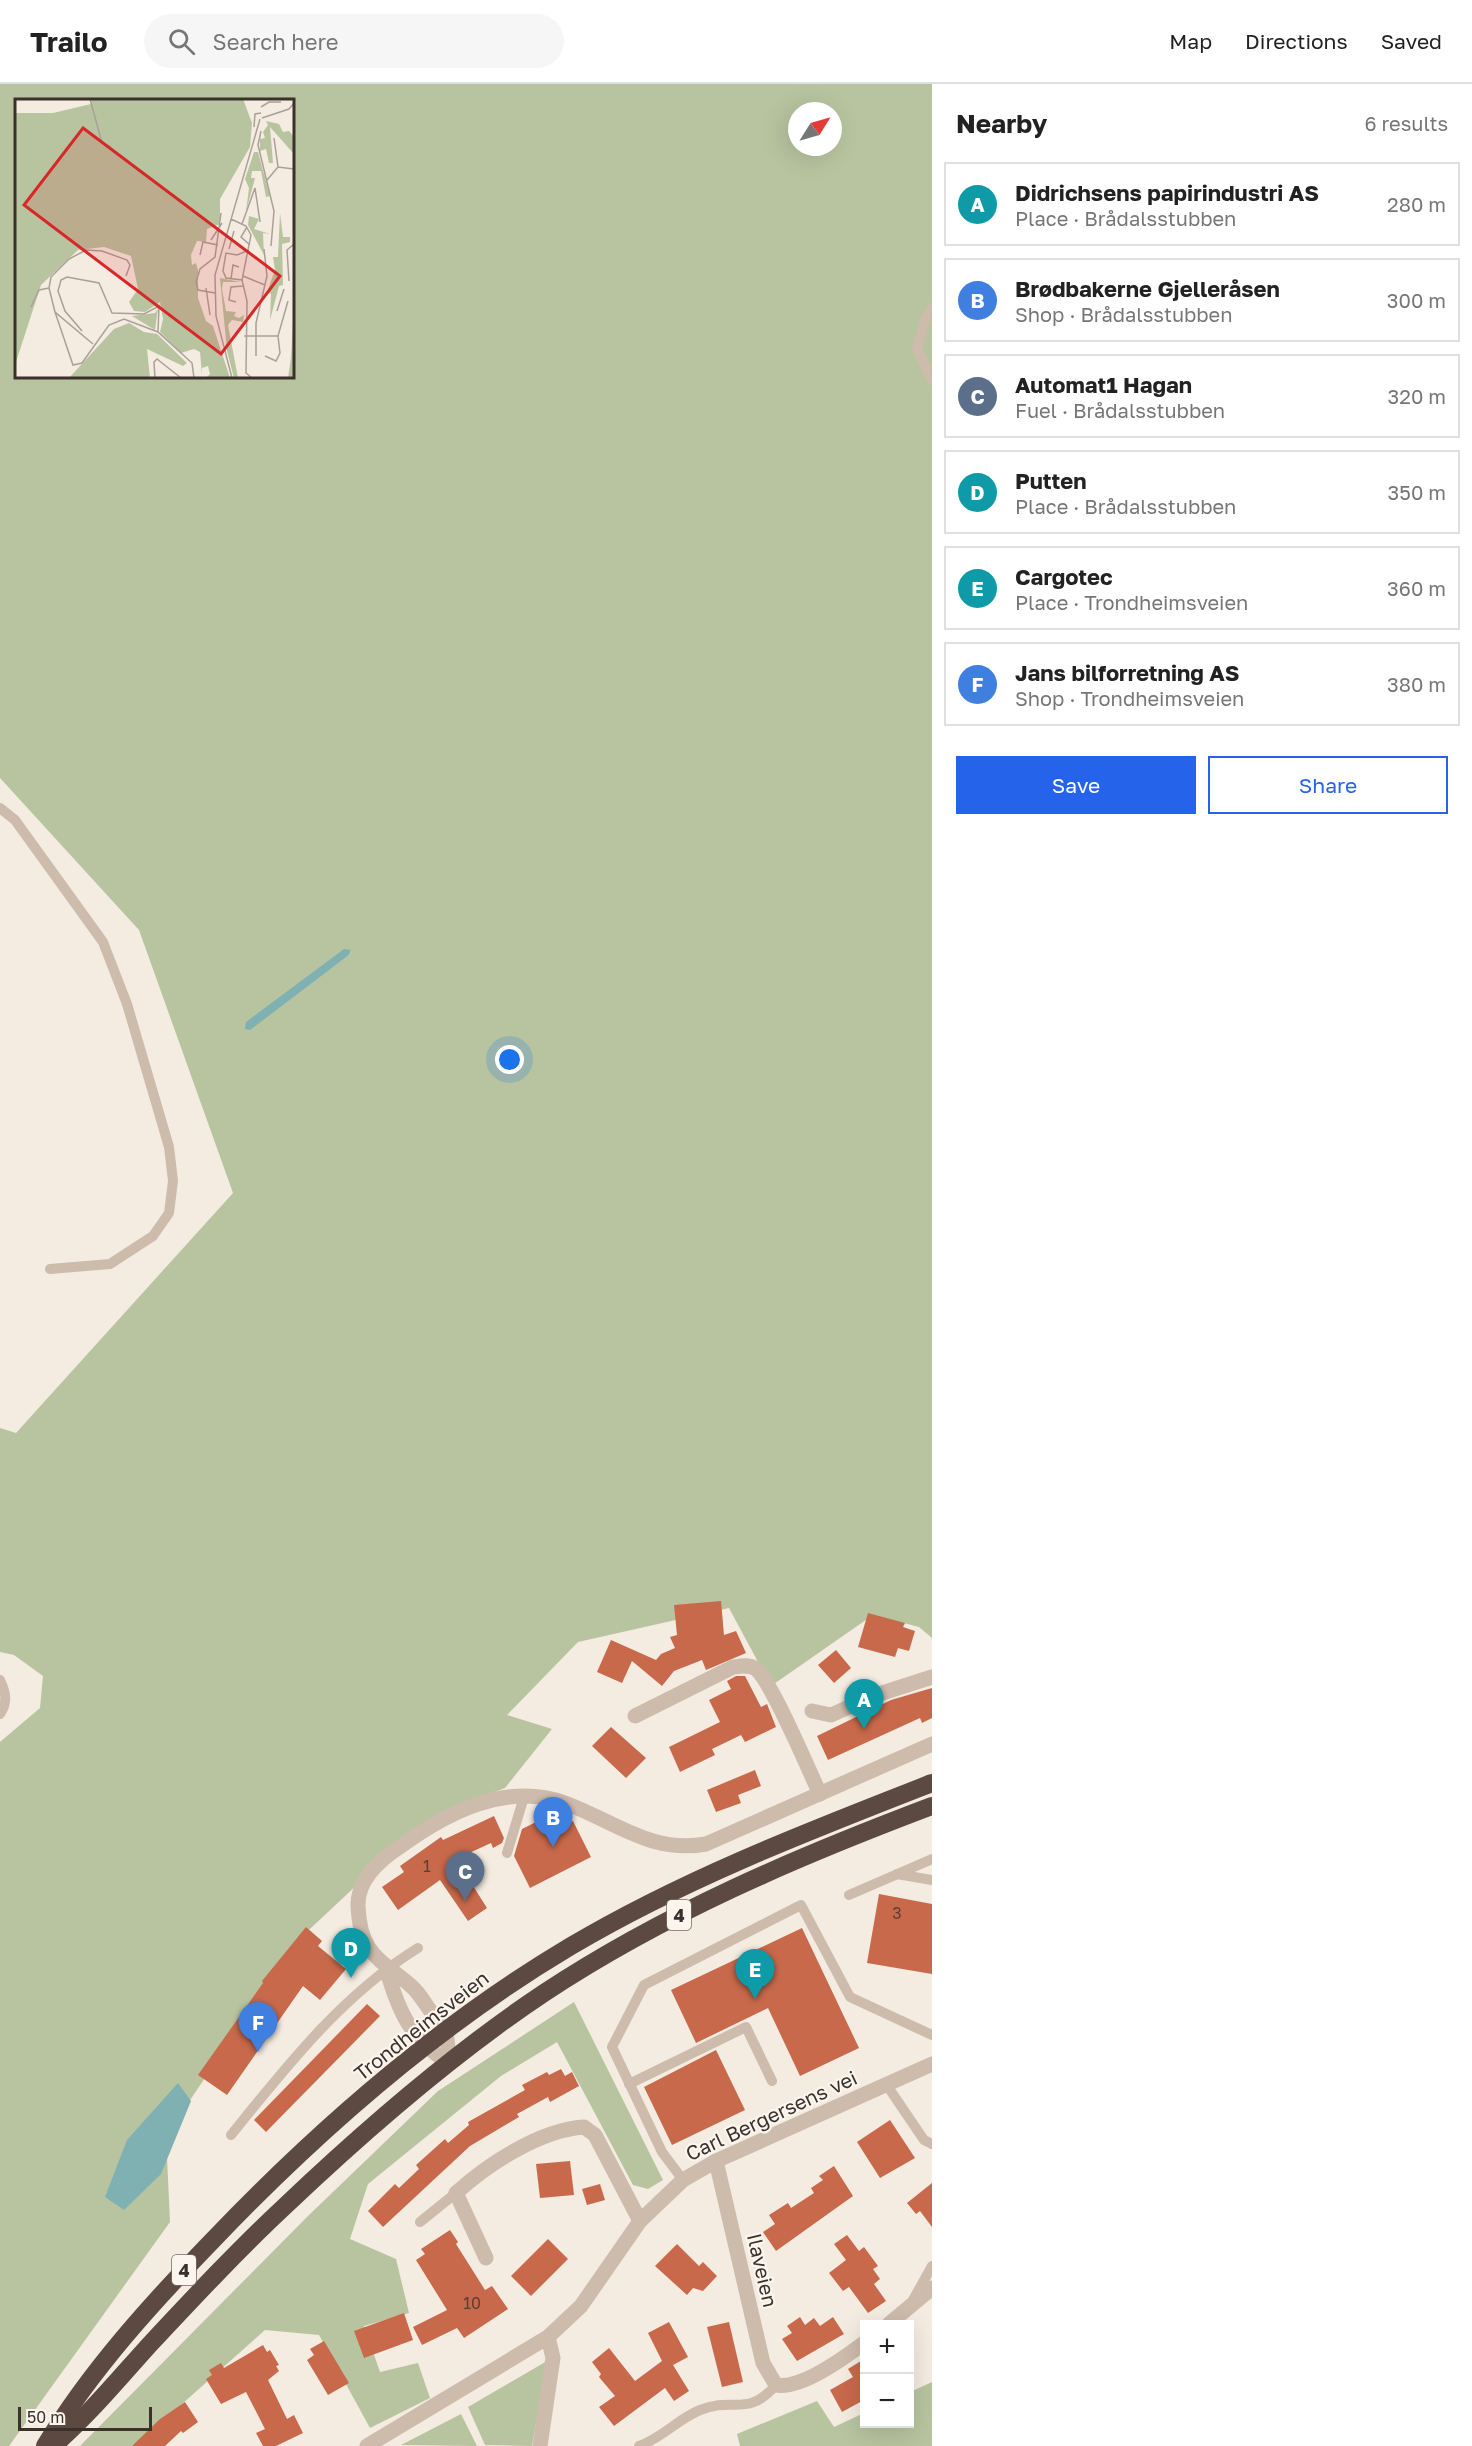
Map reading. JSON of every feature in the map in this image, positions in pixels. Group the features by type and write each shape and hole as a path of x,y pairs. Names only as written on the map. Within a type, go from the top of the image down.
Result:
{"highway":[{"name":"Trondheimsveien","path":"45,2446 68,2408 198,2256 289,2162 445,2032 498,1992 617,1920 757,1854 932,1783"},
{"name":"4","path":"54,2446 82,2421 178,2314 335,2159 448,2064 545,1993 665,1922 763,1874 932,1806"}],"street":[{"path":"635,1716 733,1667 751,1666 757,1670 769,1688 820,1794"},
{"path":"812,1711 831,1715 876,1695 932,1677"},
{"path":"448,2064 445,2032 411,1985 386,1968 371,1953 360,1923 359,1894 372,1870 408,1841 457,1811 492,1799 525,1797 565,1803 621,1831 654,1843 692,1847 706,1844 932,1744"},
{"path":"386,1968 394,1997 412,2031 426,2048 448,2064"},
{"name":"Carl Bergersens vei","path":"367,2446 548,2337 581,2306 640,2221 683,2180 716,2161 932,2064"},
{"path":"486,2258 456,2193 481,2170 549,2135 584,2127 595,2135 640,2221"},
{"name":"Ilaveien","path":"716,2161 764,2363 776,2385"},
{"path":"896,2320 932,2288"},
{"path":"540,2446 554,2358 548,2337"},
{"path":"776,2385 788,2388 860,2346"}],"lane":[{"path":"932,308 925,319 916,349 932,380"},
{"path":"0,808 15,820 103,942 127,1004 169,1147 173,1181 169,1213 153,1236 110,1264 50,1269"},
{"path":"0,1680 6,1691 5,1705 0,1714"},
{"path":"507,1853 525,1797"},
{"path":"849,1895 932,1859"},
{"path":"897,1874 932,1881"},
{"path":"683,2180 662,2152 612,2047 644,1984 801,1905 850,1997 932,2035"},
{"path":"231,2135 309,2043 362,1989 386,1968 418,1948"},
{"path":"629,2084 746,2027 772,2081"},
{"path":"886,2084 924,2140 932,2144"},
{"path":"420,2222 456,2193"},
{"path":"906,2312 932,2266"},
{"path":"639,2446 650,2442 696,2411 715,2404 749,2405 762,2401 776,2385"}],"green space":[{"path":"0,84 932,84 932,1638 919,1627 873,1615 771,1686 729,1608 578,1642 507,1715 552,1729 505,1788 479,1798 375,1868 296,1942 166,2136 170,2222 9,2446 0,2446 0,1742 40,1708 43,1676 14,1655 0,1652 0,1428 16,1433 233,1193 139,930 0,778","holes":["351,950 349,955 250,1029 245,1029"]},
{"path":"574,2002 663,2180 648,2189 633,2185 557,2042 501,2076 368,2184 350,2239 396,2259 409,2313 364,2326 380,2372 418,2363 430,2398 370,2428 319,2335 265,2330 135,2446 80,2446 308,2216 438,2091"},
{"path":"547,2361 532,2446 485,2445 468,2407"},
{"path":"932,2382 932,2446 740,2446 737,2434 817,2401 834,2427 860,2415 860,2428 914,2428 914,2390"},
{"path":"461,2414 477,2446 401,2445"}],"water":[{"path":"344,949 351,950 349,955 250,1030 245,1029 246,1022"},
{"path":"178,2083 191,2101 161,2174 124,2210 105,2197 127,2140"}],"building":[{"path":"721,1601 724,1635 736,1631 746,1653 706,1670 702,1660 674,1671 662,1686 632,1661 622,1683 597,1672 611,1640 656,1660 661,1654 675,1648 670,1637 677,1635 674,1605"},
{"path":"868,1613 905,1623 903,1627 915,1631 909,1651 898,1648 895,1657 858,1647"},
{"path":"836,1650 851,1668 834,1683 818,1665"},
{"path":"736,1676 745,1676 761,1707 767,1704 776,1727 745,1742 741,1735 712,1749 715,1755 680,1772 669,1747 720,1722 709,1700 731,1689 727,1681"},
{"path":"932,1688 932,1718 922,1723 920,1718 828,1760 817,1736 891,1700"},
{"path":"611,1727 646,1758 626,1778 592,1746"},
{"path":"755,1770 761,1786 738,1795 741,1803 716,1812 707,1790"},
{"path":"554,1813 561,1827 573,1821 591,1857 530,1888 514,1856 522,1829"},
{"path":"494,1816 504,1838 502,1843 493,1848 491,1843 456,1859 487,1908 468,1921 440,1880 398,1910 382,1887 404,1872 400,1866 441,1837 443,1840"},
{"path":"879,1894 932,1904 932,1974 867,1963"},
{"path":"306,1927 322,1941 318,1946 346,1969 320,2000 303,1986 227,2095 198,2075 263,1983 262,1981"},
{"path":"802,1928 859,2048 800,2076 768,2008 696,2043 671,1990"},
{"path":"367,2004 380,2016 266,2132 254,2120"},
{"path":"716,2050 745,2110 672,2145 644,2087"},
{"path":"561,2069 565,2076 572,2072 579,2086 550,2102 548,2097 517,2114 519,2117 470,2146 383,2227 368,2211 395,2184 399,2188 419,2169 416,2165 445,2139 448,2143 469,2125 468,2122 525,2090 522,2085 547,2072 549,2075"},
{"path":"890,2120 915,2158 880,2178 857,2142"},
{"path":"570,2161 574,2195 540,2198 536,2164"},
{"path":"834,2166 853,2196 776,2251 763,2232 775,2224 769,2215 788,2203 791,2208 814,2193 811,2188 823,2180 819,2176"},
{"path":"932,2183 932,2227 920,2211 916,2214 907,2203"},
{"path":"600,2184 605,2200 587,2205 582,2189"},
{"path":"450,2230 458,2242 456,2244 485,2290 492,2286 508,2309 464,2338 457,2328 422,2345 413,2327 447,2310 416,2260 425,2254 421,2249"},
{"path":"847,2235 859,2251 864,2247 878,2266 873,2269 880,2279 874,2284 886,2301 868,2313 849,2287 843,2291 829,2273 846,2260 834,2244"},
{"path":"548,2239 568,2259 531,2296 511,2276"},
{"path":"677,2244 699,2266 703,2262 717,2276 703,2291 693,2288 687,2295 655,2266"},
{"path":"404,2313 413,2340 364,2358 354,2331"},
{"path":"800,2317 805,2325 814,2318 820,2326 833,2317 844,2334 797,2361 782,2339 792,2333 787,2326"},
{"path":"669,2322 688,2357 673,2365 689,2391 674,2401 665,2388 614,2426 599,2407 615,2396 599,2377 601,2374 592,2362 609,2348 635,2381 662,2361 648,2333"},
{"path":"729,2322 743,2382 722,2387 707,2327"},
{"path":"324,2341 349,2383 328,2395 307,2360 314,2355 310,2349"},
{"path":"263,2345 267,2352 270,2350 279,2365 276,2366 279,2371 268,2380 287,2419 294,2415 303,2433 276,2446 263,2446 256,2433 265,2429 246,2392 221,2404 206,2379 212,2375 209,2370 221,2363 224,2368"},
{"path":"860,2362 860,2402 842,2412 830,2390 853,2377 848,2369"},
{"path":"185,2402 198,2422 183,2433 181,2431 165,2446 132,2446 160,2419"}],"place":[{"name":"Didrichsens papirindustri AS","path":"864,1729"},
{"name":"Brødbakerne Gjelleråsen","path":"553,1847"},
{"name":"Automat1 Hagan","path":"465,1901"},
{"name":"Putten","path":"351,1978"},
{"name":"Cargotec","path":"755,1999"},
{"name":"Jans bilforretning AS","path":"258,2052"}]}
